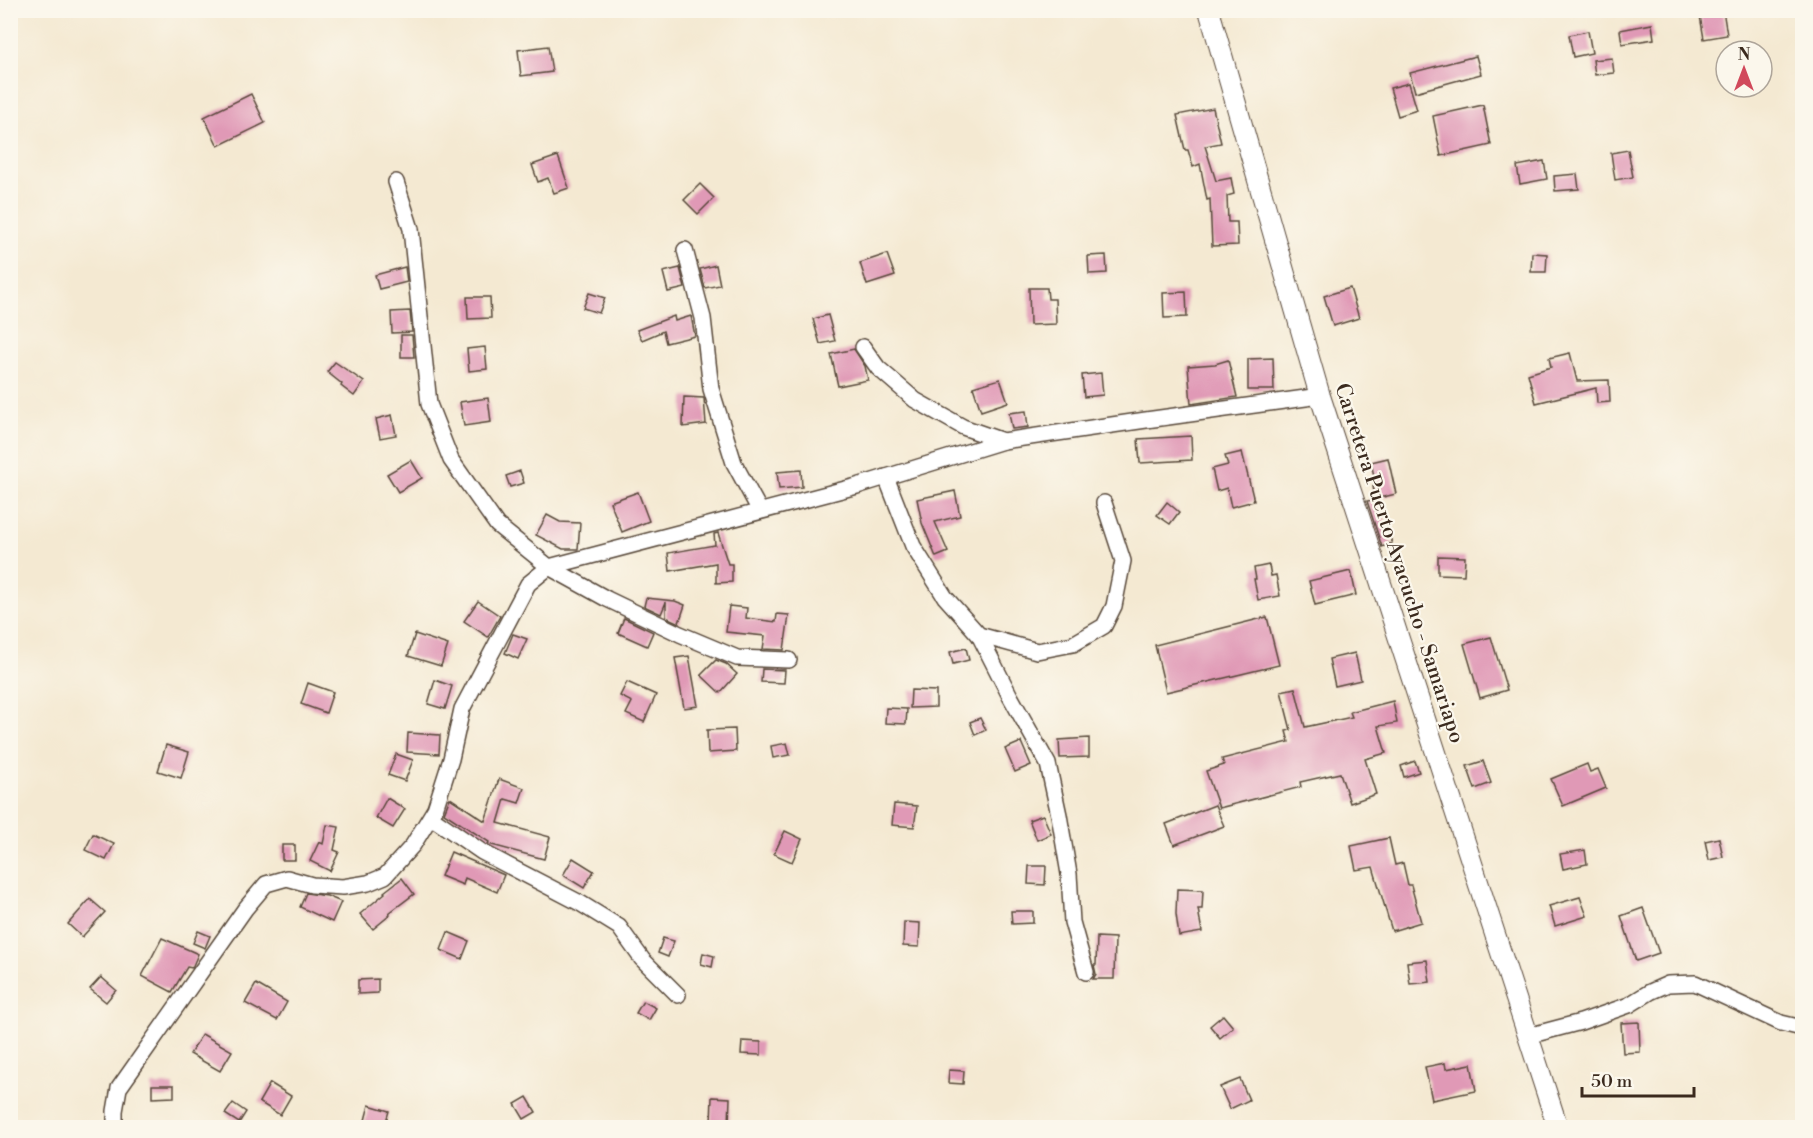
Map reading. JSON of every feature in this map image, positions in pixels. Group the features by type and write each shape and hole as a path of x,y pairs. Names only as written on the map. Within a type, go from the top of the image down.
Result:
{"street":[{"name":"Carretera Puerto Ayacucho - Samariapo","path":"1209,10 1320,396 1558,1128"},
{"path":"396,182 411,229 429,404 451,460 497,525 549,567 607,599 680,634 737,657 789,660"},
{"path":"685,250 703,318 711,389 734,463 760,511"},
{"path":"863,346 878,368 915,400 963,427 1003,441"},
{"path":"115,1128 119,1088 245,909 266,884 287,878 312,885 343,887 368,883 385,876 413,845 435,809 451,759 462,709 528,584 549,567 886,477 1003,441 1320,396"},
{"path":"886,477 914,546 945,597 979,635 1048,764 1069,874 1072,922 1086,972"},
{"path":"979,635 1037,651 1073,644 1104,626 1114,606 1124,561 1104,503"},
{"path":"430,817 482,852 580,903 619,927 642,958 678,995"},
{"path":"1528,1036 1581,1022 1629,1005 1668,984 1695,983 1781,1023 1803,1028"}],"building":[{"path":"1699,10 1723,10 1727,35 1704,39"},
{"path":"1652,24 1654,39 1622,44 1620,30"},
{"path":"1588,31 1592,53 1573,57 1569,35"},
{"path":"548,46 552,72 521,76 518,50"},
{"path":"1476,56 1481,74 1415,92 1410,73"},
{"path":"1612,58 1614,73 1595,75 1593,60"},
{"path":"1409,83 1417,110 1398,116 1390,88"},
{"path":"251,94 265,123 218,146 204,117"},
{"path":"1483,105 1491,145 1441,156 1433,116"},
{"path":"1213,108 1221,143 1205,146 1216,181 1231,178 1234,194 1227,196 1228,222 1237,222 1238,245 1212,246 1210,199 1207,200 1200,164 1193,167 1188,150 1185,150 1177,115"},
{"path":"1628,150 1633,177 1615,180 1611,153"},
{"path":"558,156 569,188 554,193 548,178 538,182 532,165"},
{"path":"1544,161 1547,179 1520,184 1517,166"},
{"path":"1577,174 1579,189 1555,191 1554,176"},
{"path":"700,184 714,198 698,214 684,200"},
{"path":"1532,253 1547,254 1546,272 1531,272"},
{"path":"887,254 895,276 867,285 860,263"},
{"path":"1106,255 1107,273 1089,274 1088,256"},
{"path":"716,265 720,285 705,288 700,269"},
{"path":"405,267 407,282 379,289 375,275"},
{"path":"680,268 685,288 668,292 663,272"},
{"path":"1029,288 1047,288 1048,299 1055,299 1056,324 1030,325"},
{"path":"1350,288 1359,318 1333,326 1324,296"},
{"path":"1186,292 1187,317 1164,318 1163,293"},
{"path":"589,293 605,298 599,313 583,308"},
{"path":"467,297 490,297 491,318 468,319"},
{"path":"410,311 412,332 392,333 391,312"},
{"path":"828,315 835,341 820,344 813,319"},
{"path":"674,316 675,321 691,316 695,336 666,343 663,331 642,340 637,330"},
{"path":"401,335 412,335 414,357 401,357"},
{"path":"485,347 487,369 469,371 467,349"},
{"path":"854,349 865,366 868,380 838,386 831,354"},
{"path":"1570,353 1577,381 1609,380 1610,402 1597,403 1596,388 1536,403 1528,374 1551,367 1549,358"},
{"path":"1273,358 1274,390 1248,390 1248,359"},
{"path":"1228,360 1237,397 1191,404 1188,366 1215,364"},
{"path":"335,362 364,382 354,396 327,372"},
{"path":"1101,373 1103,395 1084,397 1082,375"},
{"path":"1000,379 1008,402 981,411 973,387"},
{"path":"684,397 704,398 706,424 683,427"},
{"path":"488,398 491,422 464,426 460,402"},
{"path":"1026,411 1028,427 1012,429 1009,413"},
{"path":"392,415 396,435 380,438 376,419"},
{"path":"1191,436 1192,460 1140,463 1138,439"},
{"path":"1242,452 1254,501 1231,507 1227,488 1217,491 1212,469 1228,465 1225,456"},
{"path":"1388,458 1396,494 1375,499 1373,486 1376,486 1371,462"},
{"path":"411,460 422,478 398,492 387,474"},
{"path":"801,470 802,487 779,489 777,472"},
{"path":"520,471 524,483 510,487 506,476"},
{"path":"955,491 960,516 935,522 948,552 936,557 922,523 917,499"},
{"path":"638,492 649,521 622,532 610,502"},
{"path":"1378,499 1392,543 1382,547 1367,501"},
{"path":"1167,502 1179,512 1170,524 1157,515"},
{"path":"547,515 560,522 580,523 578,549 563,549 536,535"},
{"path":"718,533 728,564 732,564 732,582 716,583 716,563 670,571 668,553 715,545 714,534"},
{"path":"1438,556 1465,557 1464,575 1438,574"},
{"path":"1269,565 1271,576 1276,575 1280,596 1258,600 1254,568"},
{"path":"1351,571 1356,595 1315,605 1309,581"},
{"path":"646,598 675,601 685,605 679,623 666,617 666,602 661,614 644,606"},
{"path":"478,601 500,616 488,637 464,621"},
{"path":"729,606 747,608 746,618 776,622 777,614 789,615 784,650 763,649 765,636 726,632"},
{"path":"1267,617 1279,665 1166,692 1155,645"},
{"path":"624,618 653,632 647,646 618,633"},
{"path":"415,634 448,645 441,666 408,656"},
{"path":"513,634 527,639 518,659 505,653"},
{"path":"1491,637 1507,690 1480,698 1464,644"},
{"path":"966,648 969,660 953,664 950,652"},
{"path":"1355,653 1361,680 1335,686 1329,659"},
{"path":"689,656 698,706 684,708 675,658"},
{"path":"716,660 726,664 737,674 720,693 701,675"},
{"path":"762,669 785,670 784,683 761,682"},
{"path":"435,680 452,686 445,709 428,704"},
{"path":"627,682 656,695 644,722 626,714 632,702 620,696"},
{"path":"308,683 333,692 326,713 301,704"},
{"path":"1295,688 1305,727 1352,717 1350,712 1393,701 1397,723 1378,726 1386,753 1365,759 1376,794 1350,803 1340,773 1300,782 1301,787 1219,808 1206,771 1224,765 1222,759 1289,742 1286,731 1291,730 1281,691"},
{"path":"911,690 936,691 936,707 910,708"},
{"path":"886,708 907,709 906,724 885,723"},
{"path":"980,718 986,730 975,735 970,722"},
{"path":"735,729 736,751 708,753 707,730"},
{"path":"408,733 440,735 439,754 407,752"},
{"path":"1089,738 1089,757 1060,758 1059,740"},
{"path":"1021,742 1031,765 1015,772 1005,749"},
{"path":"787,743 790,755 773,758 771,746"},
{"path":"166,745 189,752 181,778 158,771"},
{"path":"396,754 413,760 405,781 388,775"},
{"path":"1415,761 1419,772 1404,777 1401,766"},
{"path":"1483,761 1491,783 1475,789 1467,766"},
{"path":"1587,764 1590,772 1598,769 1606,788 1563,806 1551,779"},
{"path":"499,779 524,788 519,803 505,799 498,823 550,837 544,859 488,844 489,842 444,813 450,798 485,821"},
{"path":"387,798 405,809 393,828 376,818"},
{"path":"894,804 917,806 914,827 892,825"},
{"path":"1215,805 1224,826 1174,845 1166,824"},
{"path":"1043,815 1051,834 1037,840 1029,820"},
{"path":"327,825 339,827 334,850 339,852 330,871 310,861 319,842 323,844"},
{"path":"785,831 802,839 792,862 774,854"},
{"path":"93,834 114,844 106,860 85,850"},
{"path":"1389,838 1395,865 1403,863 1421,922 1392,931 1373,867 1356,870 1351,846"},
{"path":"1719,838 1723,857 1709,860 1705,841"},
{"path":"282,845 295,845 295,860 282,860"},
{"path":"1585,850 1587,864 1563,869 1560,854"},
{"path":"451,852 504,875 497,892 465,878 463,885 441,876"},
{"path":"573,858 594,871 584,888 563,875"},
{"path":"1029,866 1046,866 1045,885 1028,884"},
{"path":"402,878 414,894 373,929 360,914"},
{"path":"1177,889 1203,890 1202,909 1198,909 1202,932 1179,936 1176,914"},
{"path":"306,893 327,896 341,902 332,922 300,907"},
{"path":"1580,897 1587,916 1555,926 1549,906"},
{"path":"90,899 105,912 82,937 68,924"},
{"path":"1643,908 1659,953 1636,961 1621,916"},
{"path":"1011,911 1033,911 1033,923 1012,924"},
{"path":"904,922 920,923 919,947 903,946"},
{"path":"198,931 210,936 205,948 193,943"},
{"path":"448,932 469,941 462,959 441,950"},
{"path":"1097,937 1115,938 1114,979 1093,979 1096,974 1094,965 1096,965"},
{"path":"162,938 198,954 192,968 187,967 172,992 142,976"},
{"path":"663,938 674,941 668,957 658,953"},
{"path":"703,953 714,956 712,967 701,964"},
{"path":"1427,960 1430,982 1410,984 1407,962"},
{"path":"101,977 116,990 106,1002 90,989"},
{"path":"378,979 378,993 358,994 358,980"},
{"path":"256,984 287,1002 277,1020 245,1003"},
{"path":"643,1001 656,1008 649,1020 636,1013"},
{"path":"1223,1015 1233,1027 1220,1038 1210,1026"},
{"path":"1639,1022 1640,1052 1623,1053 1621,1023"},
{"path":"202,1034 232,1051 220,1071 190,1054"},
{"path":"742,1041 761,1042 761,1055 741,1054"},
{"path":"1445,1063 1446,1069 1471,1064 1476,1091 1432,1100 1425,1067"},
{"path":"949,1070 964,1071 963,1084 948,1083"},
{"path":"1240,1079 1249,1100 1230,1109 1220,1087"},
{"path":"270,1083 291,1096 280,1115 259,1102"},
{"path":"152,1085 174,1085 174,1097 152,1098"},
{"path":"527,1097 536,1112 524,1119 515,1104"},
{"path":"712,1097 730,1098 729,1123 711,1122"},
{"path":"233,1103 246,1112 239,1123 225,1114"},
{"path":"369,1105 389,1111 384,1128 363,1128"}]}
